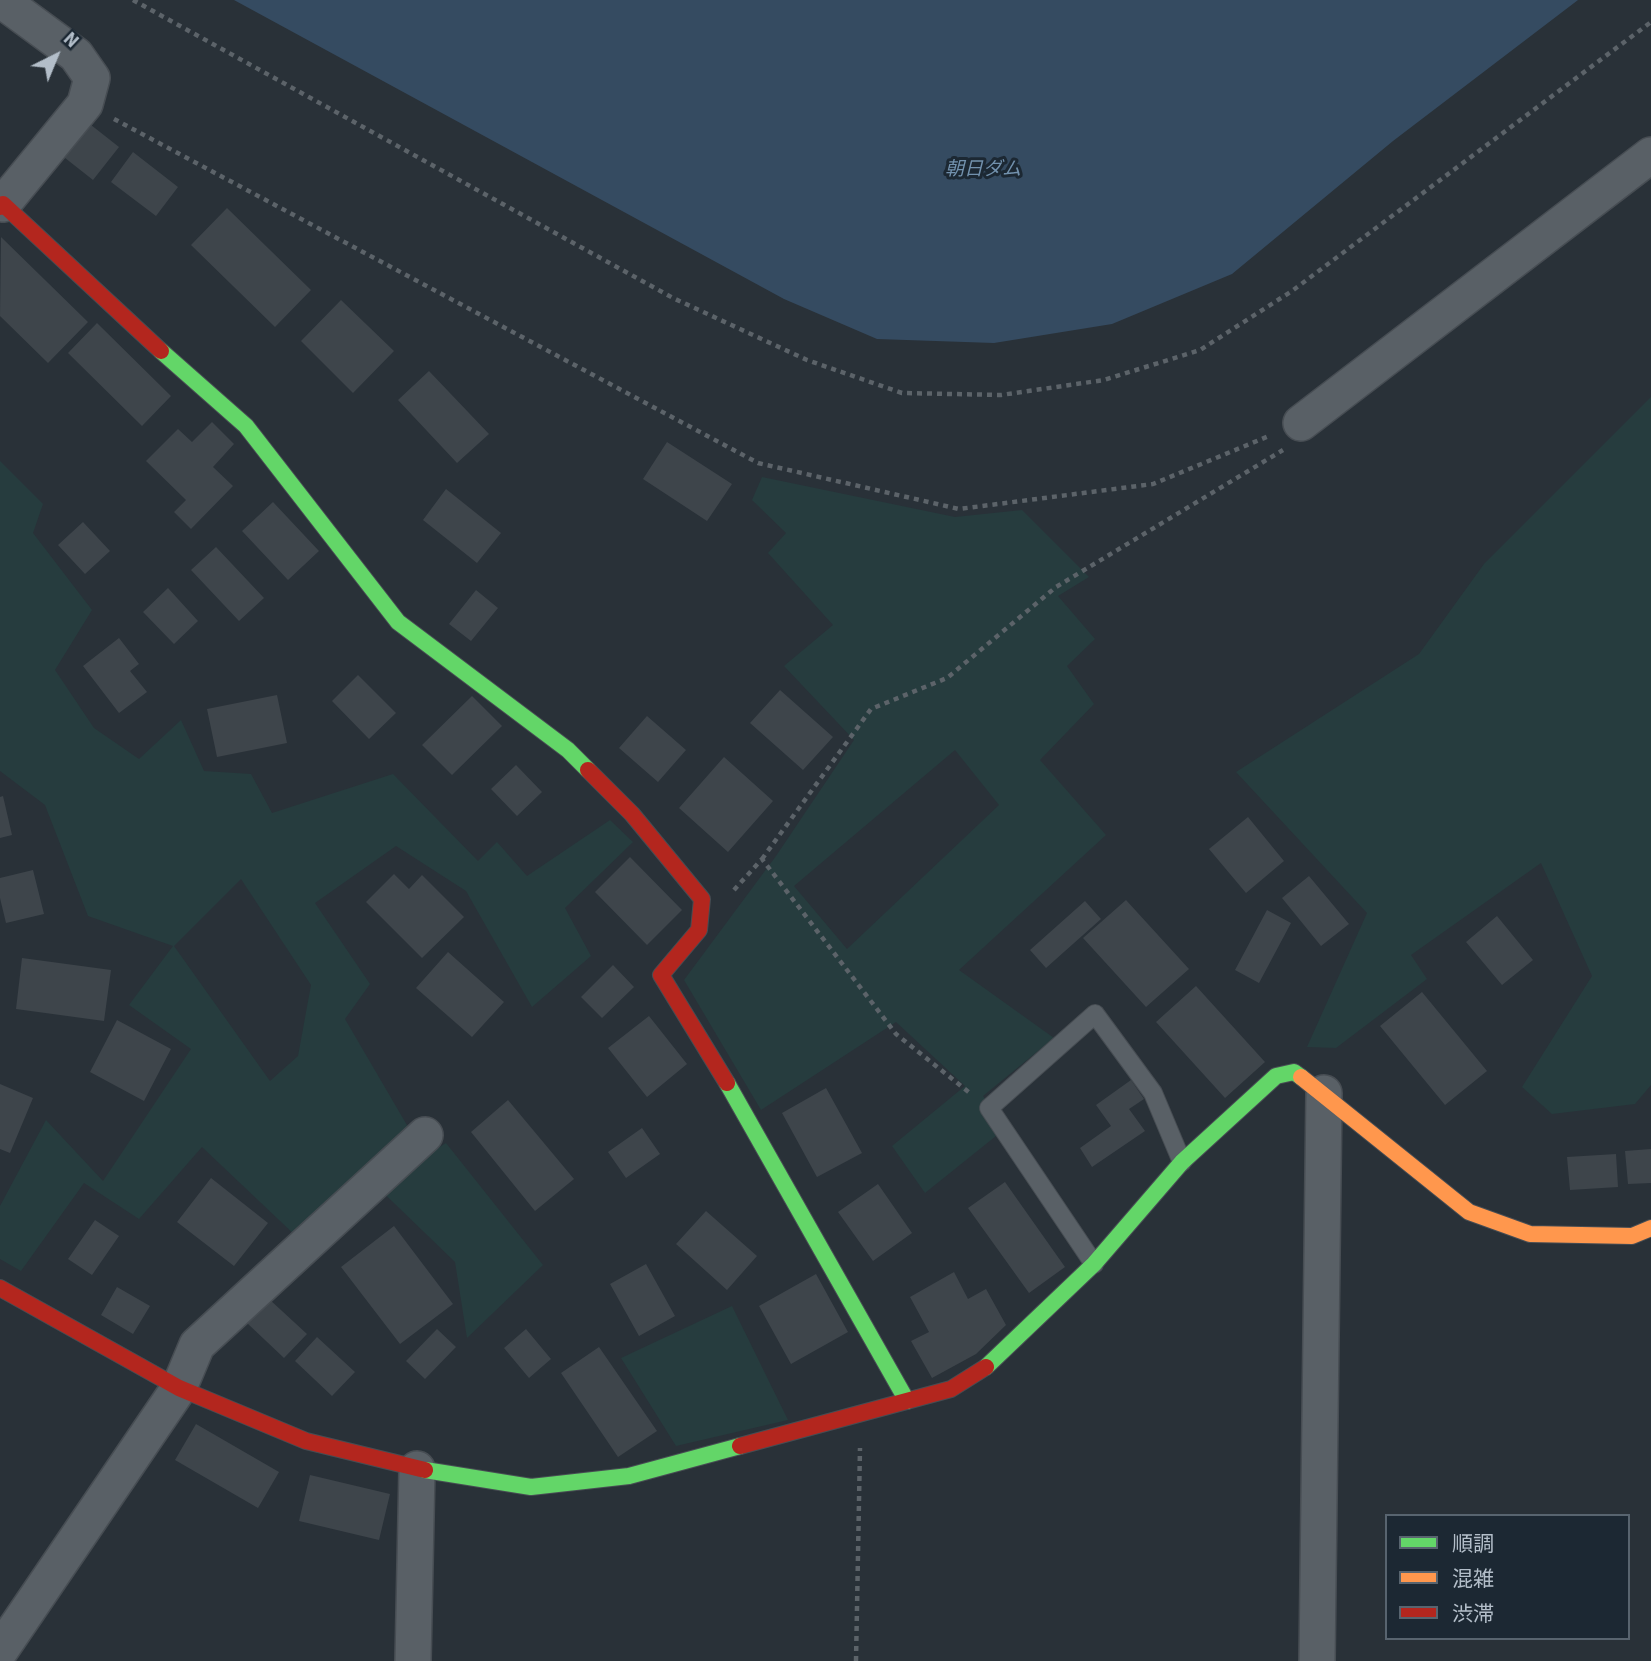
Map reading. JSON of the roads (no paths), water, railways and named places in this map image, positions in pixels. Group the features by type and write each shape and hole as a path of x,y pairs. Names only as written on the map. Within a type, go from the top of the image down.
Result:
{"street":[{"path":"2,0 76,55 92,78 86,104 2,206 246,426 398,622 568,750 632,814 702,899 699,930 661,975 748,1118 907,1401"},
{"path":"1301,422 1651,155"},
{"path":"0,1288 179,1388 306,1441 417,1469 531,1487 629,1476 951,1389 990,1365 1094,1264 1182,1162 1276,1076 1294,1072 1324,1093 1469,1212 1530,1234 1632,1236 1651,1228"},
{"path":"1317,1661 1324,1093"},
{"path":"0,1651 179,1388 197,1345 425,1135"},
{"path":"413,1661 417,1469"}],"lane":[{"path":"1094,1264 989,1108 1096,1014 1153,1093 1182,1162"}],"water":[{"name":"朝日ダム","path":"234,0 1578,0 1393,141 1232,274 1112,324 994,343 877,339 784,299"}]}
